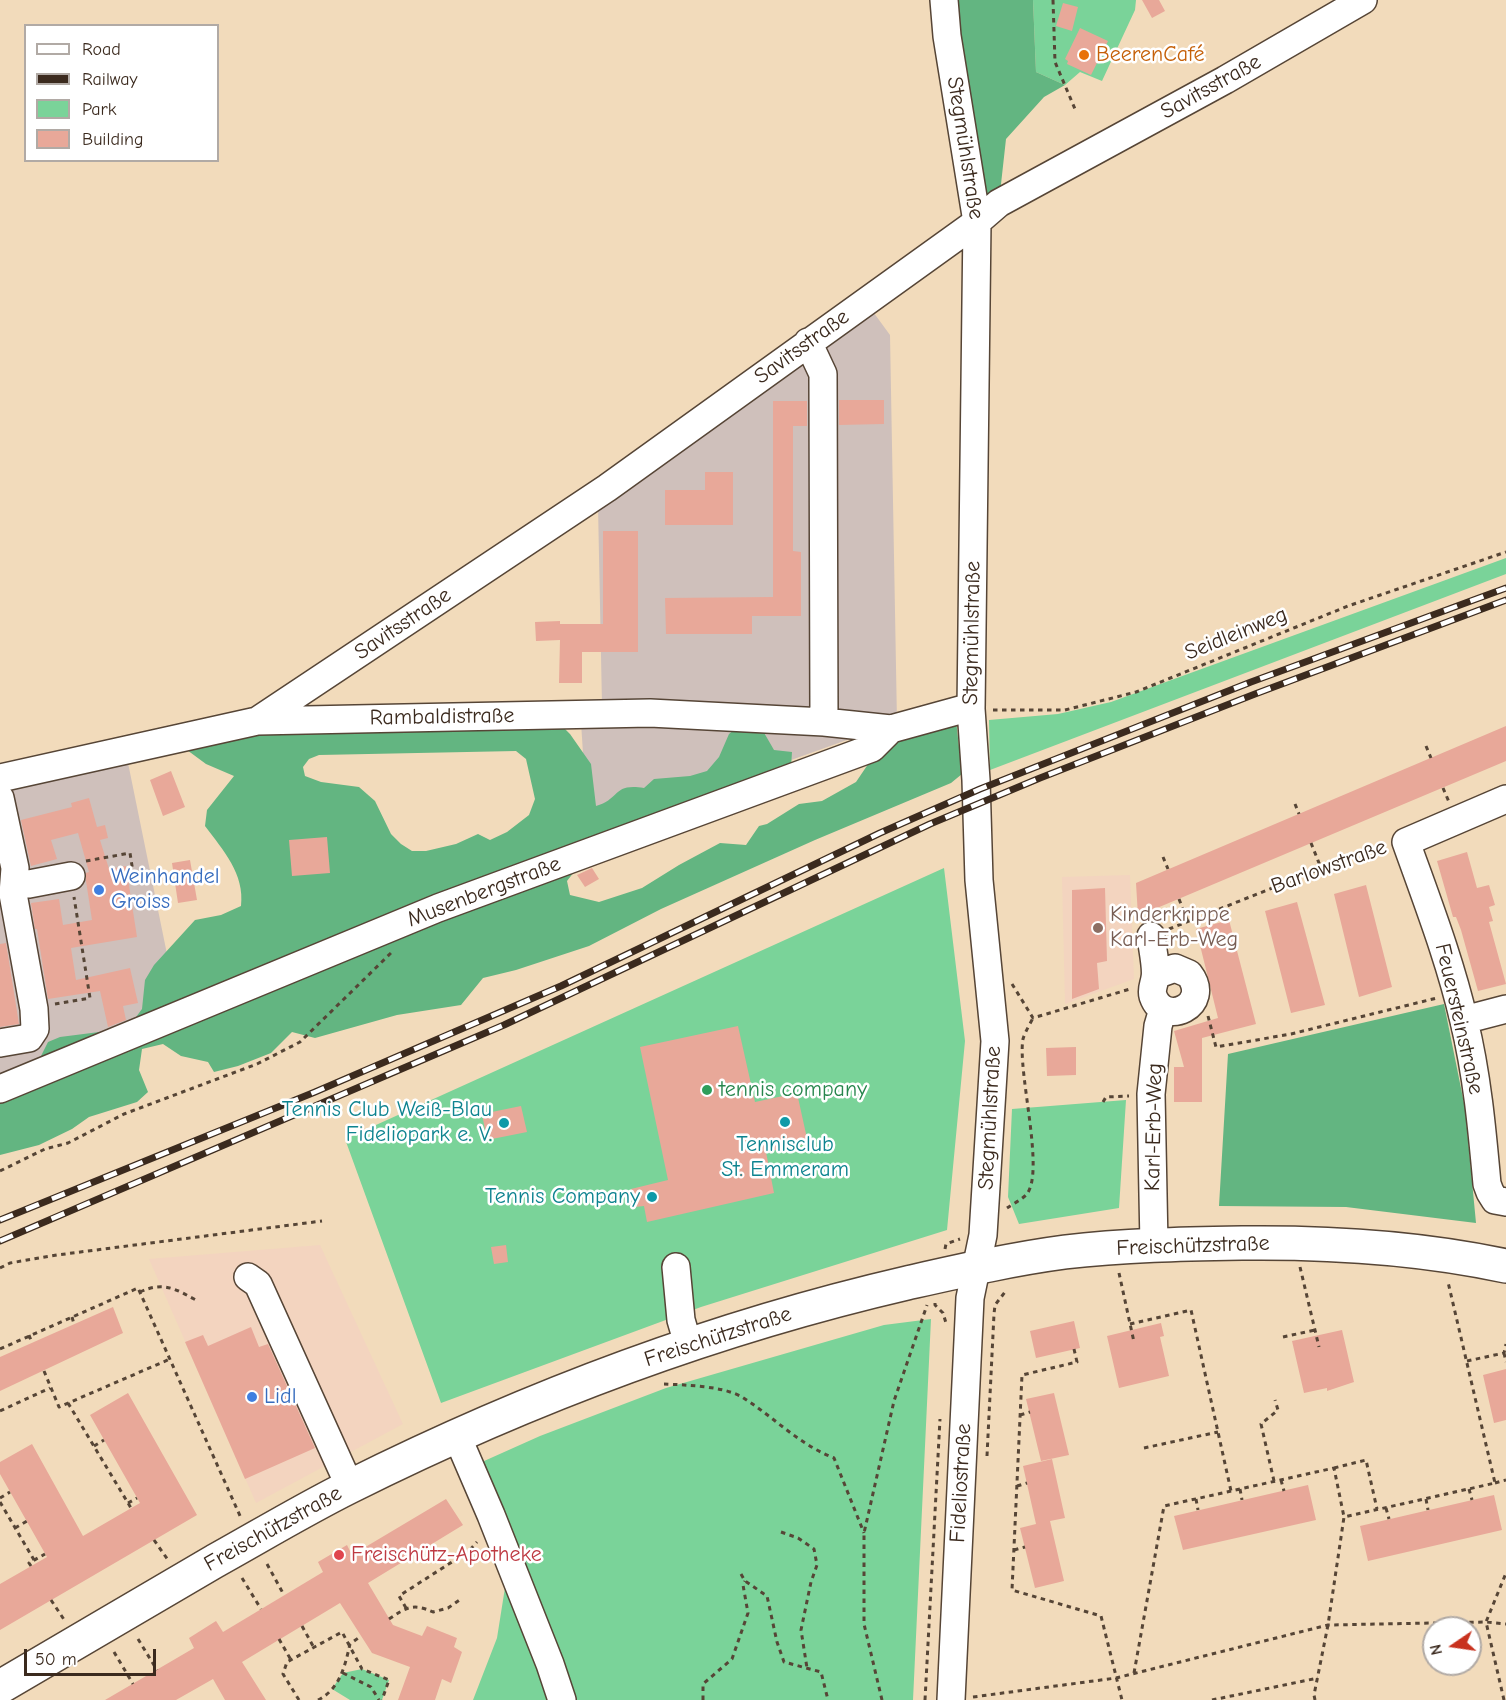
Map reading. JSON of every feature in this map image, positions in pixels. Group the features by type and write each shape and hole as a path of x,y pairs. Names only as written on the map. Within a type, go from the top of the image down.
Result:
{"main road":[{"name":"Freischützstraße","path":"0,1687 350,1486 457,1436 579,1384 688,1344 785,1314 976,1267 1060,1253 1154,1245 1300,1242 1360,1244 1447,1254 1506,1266"}],"street":[{"name":"Stegmühlstraße","path":"944,0 947,36 977,222 971,709 979,880 995,1041 983,1235 976,1267"},
{"name":"Savitsstraße","path":"257,721 607,488 977,222 999,203 1225,80 1364,0"},
{"path":"808,342 823,374 824,722"},
{"name":"Musenbergstraße","path":"0,1089 438,908 872,748 891,729 971,709"},
{"name":"Rambaldistraße","path":"0,778 257,721 650,713 824,722 891,729"},
{"path":"0,798 15,868 13,894 34,1008 35,1029 29,1038 0,1043"},
{"name":"Barlowstraße","path":"1406,842 1506,799"},
{"name":"Feuersteinstraße","path":"1406,842 1436,924 1464,1020 1477,1090 1487,1184 1490,1192 1501,1201"},
{"path":"15,880 29,884 71,876"},
{"name":"Karl-Erb-Weg","path":"1151,936 1157,991 1166,1038 1151,1094 1154,1245"},
{"path":"1175,968 1189,974 1196,987 1193,1001 1182,1010 1169,1011 1157,991 1167,969 1175,968"},
{"path":"1464,1020 1506,1009"},
{"path":"675,1267 681,1320 688,1344"},
{"name":"Fideliostraße","path":"955,1699 970,1306 976,1267"},
{"path":"248,1277 258,1284 350,1486"},
{"path":"457,1436 491,1515 562,1700"}],"path":[{"path":"1053,0 1055,62 1075,109"},
{"name":"Seidleinweg","path":"971,709 1065,710 1136,692 1348,606 1506,552"},
{"path":"1426,746 1431,758"},
{"path":"1295,804 1299,814"},
{"name":"Barlowstraße","path":"1151,936 1384,843 1406,842"},
{"path":"1311,843 1321,868"},
{"path":"34,1008 90,998 71,876 76,863 130,853 133,872"},
{"path":"1163,857 1168,869"},
{"path":"1179,899 1188,922"},
{"path":"0,1171 45,1149 68,1143 124,1114 257,1064 300,1042 397,947"},
{"path":"1010,980 1034,1018"},
{"path":"1001,1212 1027,1194 1033,1176 1030,1108 1024,1081 1023,1038 1034,1018 1135,988 1157,991"},
{"path":"1193,1001 1207,1010 1216,1047 1292,1034 1456,994"},
{"path":"1103,1102 1106,1097 1151,1094"},
{"path":"0,1268 10,1263 57,1255 322,1221"},
{"path":"1300,1264 1319,1347"},
{"path":"1119,1273 1134,1342"},
{"path":"1447,1277 1495,1483"},
{"path":"140,1292 161,1285 175,1289 196,1300"},
{"path":"0,1349 138,1288 241,1518"},
{"path":"987,1458 994,1314 995,1305 1005,1292"},
{"path":"882,1700 864,1624 864,1533 894,1401 927,1304"},
{"path":"935,1305 943,1313 946,1321 945,1333"},
{"path":"1130,1324 1191,1310 1231,1491"},
{"path":"72,1317 74,1324"},
{"path":"1282,1337 1315,1330"},
{"path":"29,1335 32,1343"},
{"path":"1506,1344 1504,1353 1506,1362"},
{"path":"1074,1349 1077,1362 1022,1375 1012,1590 1101,1616 1122,1700"},
{"path":"1467,1361 1504,1353"},
{"path":"44,1371 59,1407 171,1359"},
{"path":"664,1384 706,1387 740,1396 778,1426 817,1452 834,1458 864,1533"},
{"path":"0,1410 51,1388"},
{"path":"1274,1481 1261,1424 1278,1410 1275,1400"},
{"path":"69,1403 131,1508"},
{"path":"1020,1415 1030,1412"},
{"path":"940,1416 955,1699"},
{"path":"1144,1448 1218,1432"},
{"path":"94,1446 104,1440"},
{"path":"1134,1673 1164,1506 1366,1460 1377,1509"},
{"path":"1315,1700 1344,1517 1334,1468"},
{"path":"1281,1480 1284,1491"},
{"path":"1344,1517 1506,1480"},
{"path":"1017,1486 1027,1483"},
{"path":"1240,1489 1242,1500"},
{"path":"1469,1489 1472,1500"},
{"path":"10,1492 0,1500 34,1560"},
{"path":"128,1503 137,1498"},
{"path":"1426,1498 1428,1510"},
{"path":"1196,1499 1198,1510"},
{"path":"1386,1508 1389,1519"},
{"path":"15,1528 27,1521"},
{"path":"781,1532 798,1538 814,1549 817,1564 801,1630 807,1668"},
{"path":"406,1608 399,1596 469,1551 481,1536"},
{"path":"154,1540 168,1560"},
{"path":"1014,1550 1025,1547"},
{"path":"31,1566 29,1563 45,1554"},
{"path":"267,1564 284,1595"},
{"path":"1504,1700 1486,1622 1506,1573"},
{"path":"741,1574 745,1581 766,1596 784,1662 821,1672 828,1700"},
{"path":"242,1578 261,1609"},
{"path":"703,1700 703,1684 732,1659 748,1613 743,1585 745,1581"},
{"path":"389,1618 406,1608 420,1606 434,1612 448,1608 460,1599"},
{"path":"51,1600 65,1622"},
{"path":"955,1699 1116,1678 1328,1624 1486,1622 1506,1624"},
{"path":"302,1626 313,1646"},
{"path":"299,1700 284,1674 286,1662 342,1632 362,1669 389,1680 380,1700"},
{"path":"318,1700 327,1696 343,1673 350,1644 361,1636"},
{"path":"138,1639 156,1670"},
{"path":"279,1640 291,1660"},
{"path":"114,1652 133,1684"},
{"path":"343,1673 371,1687 380,1700"},
{"path":"1212,1700 1318,1678"},
{"path":"955,1699 975,1685"}],"shaded area":[{"path":"871,309 890,335 897,722 588,833 580,706 602,705 598,506"},
{"path":"127,758 178,1008 0,1082 0,792"},
{"name":"Kinderkrippe Karl-Erb-Weg","path":"1130,875 1134,979 1065,1004 1062,877"},
{"path":"320,1245 403,1424 256,1503 149,1259"}],"green space":[{"path":"953,0 1033,0 1036,72 1065,85 1044,97 1006,139 1000,193 990,198 981,195"},
{"path":"1033,0 1136,0 1135,10 1102,81 1080,72 1065,85 1036,72"},
{"path":"1506,558 1506,574 990,770 989,720 1058,714 1111,702"},
{"path":"556,720 570,734 591,764 596,806 610,800 621,790 634,787 644,788 654,779 690,776 707,771 719,757 729,734 745,721 759,724 774,750 792,752 791,768 574,872 567,881 570,895 599,902 642,888 720,843 746,845 759,826 767,824 799,804 822,801 856,782 881,745 956,720 962,774 951,783 815,840 661,909 589,946 516,970 483,978 461,1005 397,1015 315,1038 292,1032 271,1053 238,1066 214,1072 208,1062 181,1056 163,1044 142,1049 139,1070 148,1092 137,1102 89,1117 72,1129 39,1145 0,1155 0,1092 39,1060 48,1042 60,1037 115,1030 133,1021 142,1009 145,980 154,965 195,920 221,915 241,906 240,883 236,873 225,853 205,826 207,810 234,776 206,764 187,750 222,733","holes":["516,751 526,759 535,799 529,815 507,832 490,840 478,834 456,844 426,851 412,851 401,844 391,834 375,801 359,787 321,782 305,776 303,767 309,759 319,755"]},
{"name":"tennis company","path":"944,868 965,1041 947,1230 701,1307 441,1403 345,1139"},
{"path":"1444,1004 1465,1108 1476,1223 1346,1207 1219,1206 1228,1054"},
{"path":"1126,1100 1119,1208 1019,1224 1008,1197 1012,1109"},
{"path":"931,1319 913,1700 473,1700 497,1638 507,1575 464,1470 540,1436 666,1388 884,1325"},
{"path":"362,1669 389,1680 382,1700 350,1700 332,1689 343,1673"}],"building":[{"path":"1142,0 1159,0 1165,11 1152,18"},
{"path":"1063,3 1078,7 1072,31 1056,26"},
{"name":"BeerenCafé","path":"1080,28 1108,41 1091,75 1067,64 1068,61 1065,59"},
{"path":"839,400 884,400 884,424 839,425"},
{"path":"773,401 807,401 807,426 793,426 793,551 801,552 801,616 752,616 752,634 666,634 665,598 773,597"},
{"path":"705,472 733,472 733,525 665,525 665,490 705,490"},
{"path":"603,531 638,531 638,652 582,652 582,683 559,683 560,640 536,641 535,622 603,624"},
{"path":"1506,726 1506,761 1138,916 1136,883"},
{"path":"171,771 185,807 163,816 150,780"},
{"path":"89,798 97,827 105,825 108,838 100,840 109,869 126,866 137,937 71,948 76,980 130,968 138,1003 123,1006 126,1020 108,1027 100,991 48,999 37,929 35,929 31,903 59,899 63,925 92,920 86,881 86,873 89,872 78,833 51,840 57,859 31,866 21,820 72,807 71,803"},
{"path":"327,837 330,873 292,876 289,840"},
{"path":"1467,852 1477,888 1489,885 1495,905 1489,907 1493,921 1489,922 1506,984 1478,991 1461,930 1456,917 1453,917 1437,861"},
{"path":"190,860 197,900 178,903 172,863"},
{"path":"592,868 599,879 585,887 577,875"},
{"path":"1366,885 1392,987 1359,997 1334,894"},
{"path":"1105,888 1107,961 1097,963 1099,989 1072,999 1072,890"},
{"path":"1297,902 1325,1005 1291,1013 1265,911"},
{"path":"1229,920 1256,1024 1202,1038 1202,1102 1174,1102 1174,1067 1184,1067 1174,1031 1218,1018 1196,929"},
{"path":"6,943 19,1024 0,1027 0,944"},
{"path":"738,1026 755,1102 797,1093 808,1143 766,1152 774,1193 647,1222 644,1206 635,1207 631,1189 668,1180 640,1047"},
{"path":"1076,1047 1076,1075 1047,1076 1046,1048"},
{"name":"Tennis Club Weiß-Blau Fideliopark e. V.","path":"521,1106 527,1132 487,1140 482,1114"},
{"path":"506,1245 508,1262 494,1264 491,1247"},
{"path":"113,1307 123,1333 0,1391 0,1357"},
{"path":"1074,1321 1080,1348 1036,1358 1030,1331"},
{"path":"1161,1323 1164,1336 1160,1337 1169,1376 1119,1388 1107,1336"},
{"name":"Lidl","path":"251,1327 259,1347 268,1344 315,1448 245,1479 185,1342 203,1335 208,1346"},
{"path":"1342,1330 1354,1382 1327,1391 1327,1388 1304,1393 1292,1341"},
{"path":"1506,1369 1506,1420 1494,1423 1483,1375"},
{"path":"128,1393 197,1515 0,1630 0,1584 47,1557 0,1474 0,1462 32,1444 83,1536 140,1503 90,1415"},
{"path":"1054,1393 1069,1455 1041,1461 1026,1399"},
{"path":"1052,1459 1065,1518 1050,1521 1064,1581 1035,1588 1020,1528 1036,1524 1023,1466"},
{"path":"1308,1485 1316,1520 1183,1550 1174,1516"},
{"path":"1494,1495 1502,1530 1368,1561 1360,1526"},
{"path":"446,1499 463,1525 368,1583 393,1625 422,1636 427,1626 457,1638 454,1647 462,1652 451,1683 442,1679 435,1700 398,1700 410,1667 372,1653 340,1603 242,1662 266,1700 225,1700 213,1679 176,1700 105,1700 194,1648 189,1638 216,1621 223,1632 323,1572 318,1562 347,1545 352,1555"}],"railway":[{"path":"0,1220 315,1092 561,986 880,833 980,789 1251,682 1506,588"},
{"path":"0,1241 504,1025 930,824 1040,778 1255,694 1506,600"}],"place":[{"name":"BeerenCafé","path":"1084,55"},
{"name":"Weinhandel Groiss","path":"99,890"},
{"name":"Kinderkrippe Karl-Erb-Weg","path":"1098,928"},
{"name":"tennis company","path":"707,1090"},
{"name":"Tennisclub St. Emmeram","path":"785,1122"},
{"name":"Tennis Club Weiß-Blau Fideliopark e. V.","path":"504,1123"},
{"name":"Tennis Company","path":"652,1197"},
{"name":"Lidl","path":"252,1397"},
{"name":"Freischütz-Apotheke","path":"339,1555"}]}
